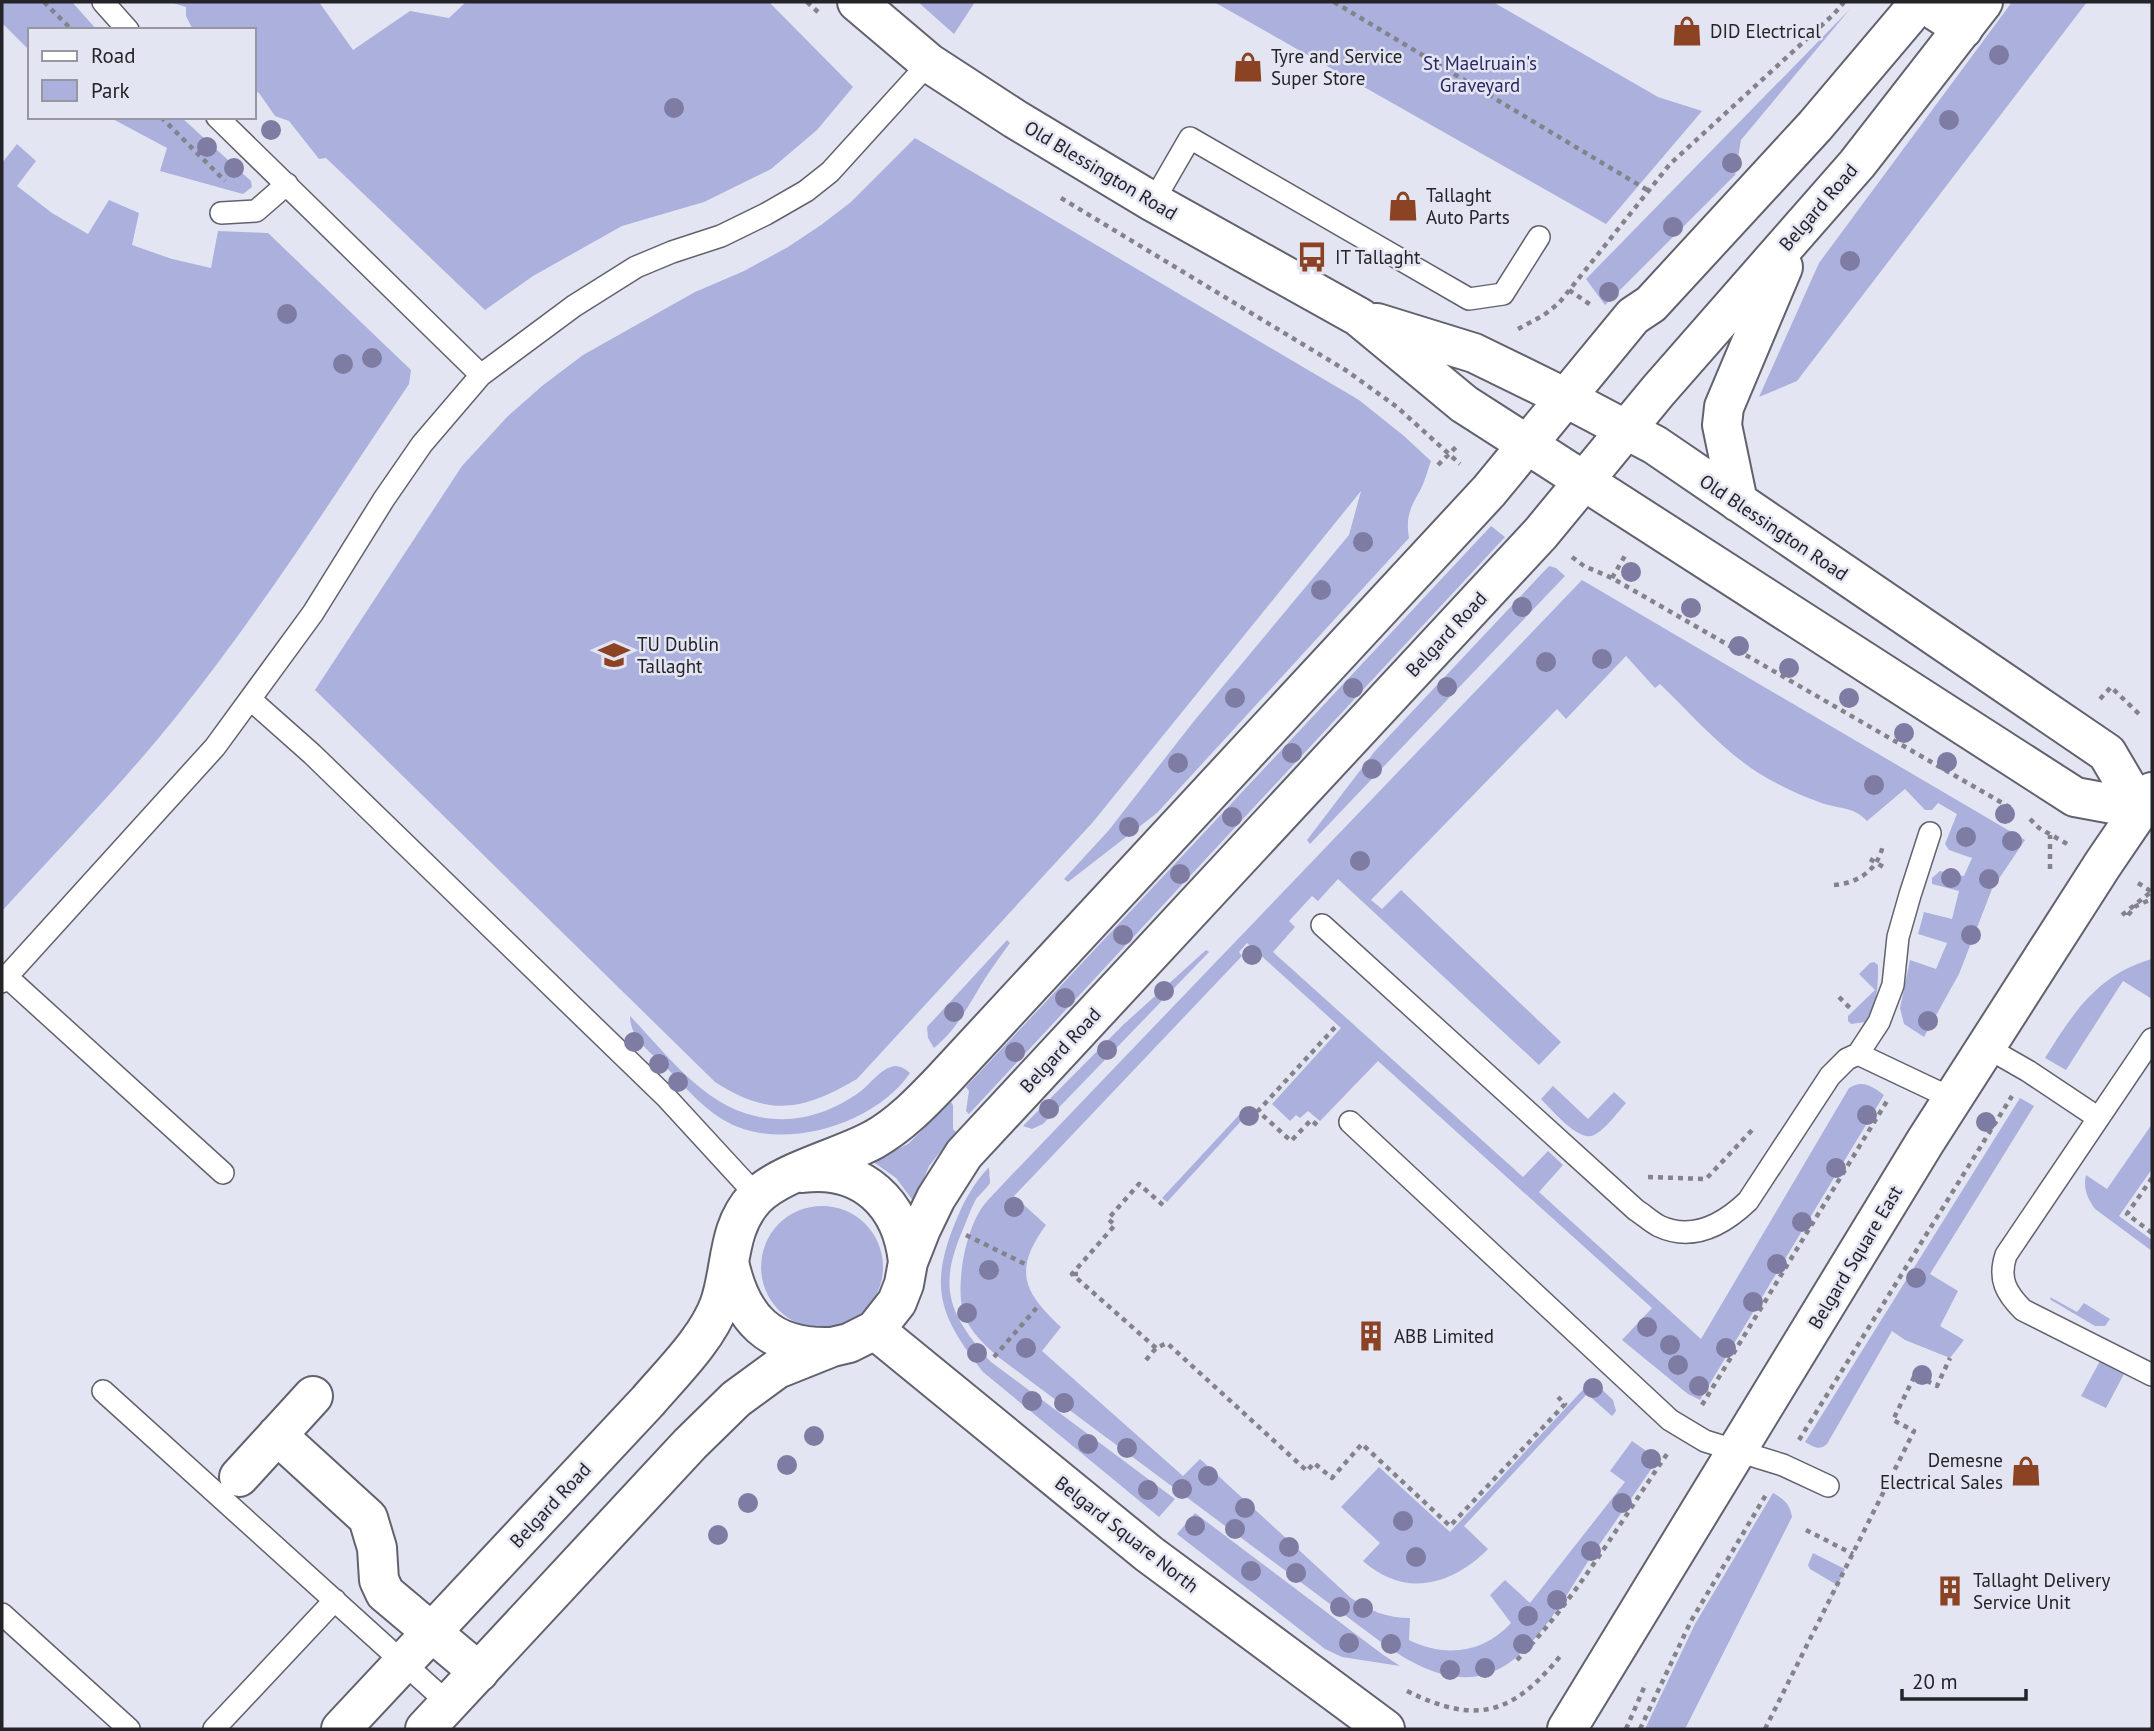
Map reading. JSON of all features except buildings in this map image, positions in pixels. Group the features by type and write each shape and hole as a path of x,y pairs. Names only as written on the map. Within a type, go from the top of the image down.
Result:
{"main road":[{"name":"Old Blessington Road","path":"857,2 929,63 1015,119 1153,202 1359,317 1464,404 2075,797 2148,806"},
{"path":"1921,2 1973,15"},
{"name":"Belgard Road","path":"341,1729 648,1401 692,1349 720,1303 737,1225 757,1196 779,1180 875,1139 923,1101 1489,491 1633,316 1651,304 1815,126 1921,2"},
{"name":"Belgard Road","path":"437,1716 690,1444 736,1399 777,1369 849,1343 875,1330 897,1302 908,1262 936,1198 964,1154 1541,533 1800,226 1857,164 1973,15"},
{"path":"1738,502 1722,425 1724,407 1800,226"},
{"name":"Old Blessington Road","path":"1359,317 1474,353 1655,446 2107,753 2148,806"},
{"name":"Belgard Square East","path":"1567,1729 1953,1099 2082,895 2148,806"},
{"name":"Belgard Road","path":"797,1174 817,1171 838,1173 865,1184 886,1201 895,1213 906,1243 908,1262"},
{"name":"Belgard Road","path":"729,1262 734,1287 742,1305 759,1324 779,1339 807,1348 832,1347"},
{"name":"Belgard Square North","path":"875,1330 1149,1554 1385,1729"},
{"path":"239,1477 313,1396"},
{"path":"277,1435 368,1518 377,1548 379,1580 386,1593 479,1672"}],"lane":[{"path":"103,2 126,28"},
{"path":"223,1173 4,980 215,747 313,613 391,488 433,430 481,375 574,306 636,267 721,236 806,191 830,172 929,63"},
{"path":"219,119 481,375"},
{"path":"1153,202 1190,138 1469,299 1503,294 1539,237"},
{"path":"221,213 256,211 287,184"},
{"path":"250,699 312,754 656,1088 738,1172 757,1196"},
{"path":"1322,926 1636,1210 1659,1226 1681,1232 1707,1229 1730,1218 1748,1201 1830,1076 1847,1059 1858,1054 1879,1022 1893,985 1898,937 1930,833"},
{"path":"2152,1039 2006,1255 2002,1268 2003,1284 2010,1297 2023,1310 2152,1375"},
{"path":"1986,1047 2028,1071 2097,1117"},
{"path":"1858,1054 1953,1099"},
{"path":"1350,1122 1670,1420 1705,1441 1783,1465 1828,1486"},
{"path":"103,1391 404,1662 437,1716"},
{"path":"214,1729 335,1600"},
{"path":"2,1614 129,1729"}],"path":[{"path":"44,2 70,28"},
{"path":"1334,2 1649,191"},
{"path":"163,119 230,186"},
{"path":"1060,197 1347,371 1397,407 1469,473"},
{"path":"1438,465 1464,439"},
{"path":"1612,578 1627,553"},
{"path":"1572,557 2016,811"},
{"path":"2097,702 2110,687 2140,715"},
{"path":"2028,818 2061,840"},
{"path":"2050,835 2050,873"},
{"path":"1834,884 1846,884 1867,874 1877,863 1883,844"},
{"path":"1870,859 1886,869"},
{"path":"2145,887 2152,892"},
{"path":"2128,915 2136,906 2152,899"},
{"path":"1839,997 1850,1008 1845,1013"},
{"path":"1317,1125 1311,1120 1291,1141 1258,1111 1338,1024"},
{"path":"1798,1440 2013,1095"},
{"path":"1701,1405 1889,1098"},
{"path":"1645,1177 1706,1178 1764,1118"},
{"path":"2152,1178 2127,1214 2152,1233"},
{"path":"1072,1274 1115,1225 1108,1219 1139,1184 1164,1206"},
{"path":"966,1235 1027,1265"},
{"path":"1072,1274 1082,1274"},
{"path":"1072,1274 1156,1348"},
{"path":"994,1357 1039,1305"},
{"path":"1146,1360 1156,1348 1167,1343 1307,1471 1314,1463 1332,1478 1362,1444 1450,1526 1565,1404 1558,1397"},
{"path":"1765,1729 1914,1431 1893,1420 1915,1375 1937,1386 1950,1358"},
{"path":"1517,1660 1569,1599 1671,1448"},
{"path":"1640,1729 1691,1621 1768,1491"},
{"path":"1806,1530 1853,1553"},
{"path":"1402,1689 1456,1710 1482,1711 1509,1703 1546,1673 1570,1644"}],"green space":[{"path":"2,2 72,2 95,28 28,28 28,49 2,23"},
{"path":"170,2 319,2 353,50 410,11 449,18 466,2 769,2 853,87 817,130 771,169 704,202 622,226 533,276 485,310 326,158 319,159 289,121 275,116 256,91 256,28 192,28 186,16 186,7"},
{"path":"918,2 975,2 954,34"},
{"name":"St Maelruain's Graveyard","path":"1214,2 1493,2 1658,97 1702,111 1606,224"},
{"path":"2012,2 2087,2 1797,381 1759,397 1819,263"},
{"path":"1850,9 1741,140 1735,175 1605,305 1586,279"},
{"path":"113,119 183,119 251,181 252,187 243,194 160,171 167,148"},
{"path":"915,138 1359,400 1431,461 1410,510 1409,538 1157,813 1068,882 1064,879 1109,830 1194,721 1349,535 1361,491 1093,822 857,1079 819,1098 786,1106 770,1105 753,1101 715,1082 315,690 462,466 507,417 583,355 695,292 744,271 788,247 821,225 851,202"},
{"path":"17,144 36,161 17,186 52,213 88,234 109,200 139,213 132,245 172,259 211,268 218,231 268,233 411,370 409,384 299,549 213,669 140,760 2,911 2,163"},
{"path":"1491,526 1505,537 969,1114 966,1111 969,1091 966,1087"},
{"path":"1549,566 1565,576 1310,844 1307,840 1375,751"},
{"path":"1582,580 2025,840 1992,889 1959,974 1924,1037 1904,1024 1900,1008 1910,960 1936,969 1947,943 1918,934 1924,912 1952,919 1959,891 1932,884 1932,878 1940,871 1964,876 1972,858 1949,850 1945,844 1957,814 1938,803 1932,810 1925,810 1905,789 1867,821 1851,810 1825,804 1789,790 1746,765 1660,684 1655,688 1626,656 1566,719 1557,709 1371,900 1382,909 1401,890 1561,1042 1539,1065 1338,879 1318,901 1312,896 1289,921 1295,927 1273,952 1523,1177 1548,1151 1563,1165 1539,1192 1701,1339 1849,1088 1863,1084 1884,1095 1700,1400 1688,1394 1622,1340 1652,1308 1378,1061 1320,1121 1308,1111 1300,1118 1296,1115 1290,1121 1272,1104 1341,1028 1247,943 1239,952 1242,956 1014,1196 1046,1225 1029,1255 1026,1268 1027,1280 1038,1303 1061,1327 1042,1351 1183,1476 1200,1459 1351,1598 1379,1613 1410,1618 1409,1640 1423,1646 1463,1650 1489,1641 1500,1633 1511,1623 1490,1595 1505,1580 1530,1603 1625,1482 1610,1471 1632,1441 1658,1459 1560,1606 1534,1640 1520,1654 1490,1673 1462,1677 1421,1667 1385,1645 1001,1359 977,1336 964,1315 961,1296 962,1271 975,1219 989,1199"},
{"path":"1007,940 1010,943 960,1018 949,1034 934,1048 928,1038 927,1027"},
{"path":"1206,950 1209,952 1043,1124 1032,1129 1023,1126 1123,1025"},
{"path":"2152,959 2152,999 2123,981 2066,1070 2045,1058 2089,997 2116,974"},
{"path":"1874,962 1878,965 1878,980 1873,1008 1865,1022 1851,1024 1848,1016 1875,990 1859,974"},
{"path":"630,1016 671,1061 702,1089 718,1101 755,1116 783,1119 811,1116 849,1099 887,1069 894,1066 910,1073 896,1090 856,1117 808,1132 784,1135 760,1133 727,1122 698,1101 637,1038"},
{"path":"1553,1086 1588,1119 1614,1092 1626,1103 1602,1130 1588,1136 1573,1130 1541,1099"},
{"path":"2020,1098 2034,1106 1930,1274 1958,1291 1940,1326 1964,1340 1950,1358 1905,1340 1892,1331 1827,1444 1819,1448 1805,1442"},
{"path":"951,1102 953,1129 956,1132 929,1166 914,1202 896,1178 872,1161 908,1144"},
{"path":"1239,1115 1243,1119 1167,1202 1162,1198"},
{"path":"2152,1124 2152,1169 2119,1216 2152,1240 2152,1251 2095,1209 2085,1184 2086,1175 2107,1189"},
{"path":"989,1167 990,1183 976,1199 961,1234 950,1272 952,1303 958,1317 966,1332 991,1362 1175,1499 1159,1517 983,1372 949,1319 941,1285 947,1246 965,1200"},
{"path":"822,1206 845,1211 865,1224 878,1244 883,1267 878,1290 865,1310 845,1323 822,1328 799,1323 779,1310 766,1290 761,1267 766,1244 779,1224 799,1211"},
{"path":"2050,1297 2077,1312 2084,1303 2110,1319 2105,1326 2095,1326"},
{"path":"2100,1361 2125,1372 2106,1408 2081,1396"},
{"path":"1592,1380 1613,1400 1616,1411 1612,1416 1587,1394 1464,1526 1488,1549 1474,1562 1443,1579 1411,1583 1379,1573 1363,1561 1380,1543 1341,1507 1379,1467 1450,1532"},
{"path":"1773,1493 1786,1502 1792,1517 1685,1729 1645,1729 1695,1624"},
{"path":"1195,1513 1400,1666 1342,1657 1325,1649 1177,1534"},
{"path":"1813,1553 1845,1569 1814,1637 1837,1585 1810,1569 1808,1565"}],"place":[{"name":"DID Electrical","path":"1687,31"},
{"name":"Tyre and Service Super Store","path":"1248,67"},
{"name":"Tallaght Auto Parts","path":"1403,206"},
{"name":"IT Tallaght","path":"1312,257"},
{"name":"TU Dublin Tallaght","path":"614,655"},
{"name":"ABB Limited","path":"1371,1336"},
{"name":"Demesne Electrical Sales","path":"2026,1471"},
{"name":"Tallaght Delivery Service Unit","path":"1950,1591"}]}
